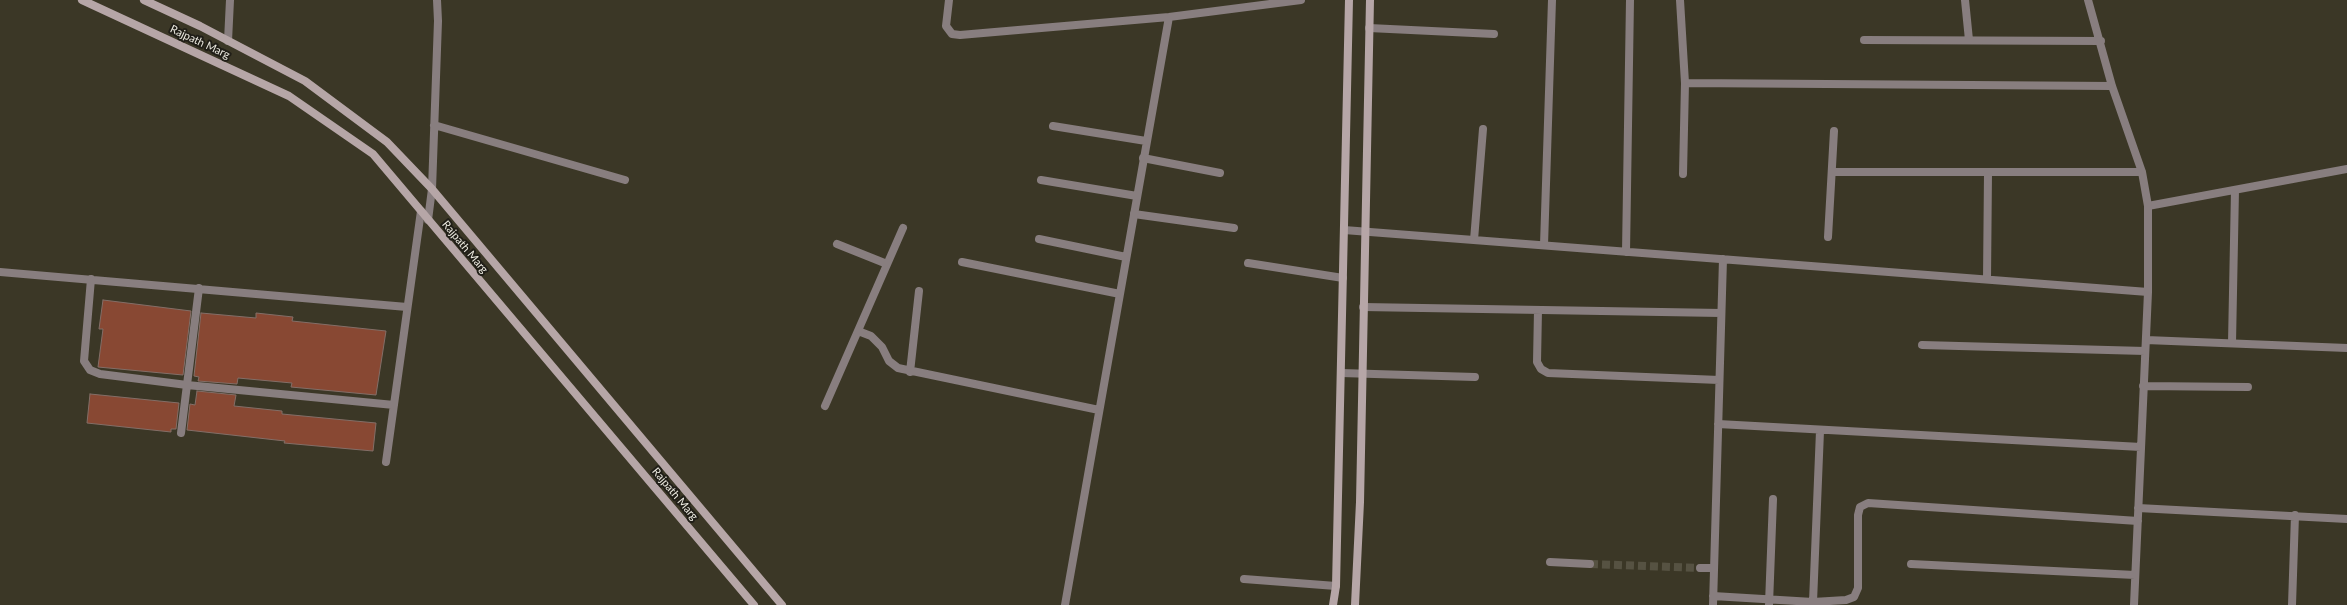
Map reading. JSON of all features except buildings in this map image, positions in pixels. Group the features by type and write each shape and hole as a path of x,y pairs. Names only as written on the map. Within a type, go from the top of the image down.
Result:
{"main road":[{"name":"Rajpath Marg","path":"82,0 289,96 372,154 754,605"},
{"name":"Rajpath Marg","path":"144,0 305,81 387,142 432,189 782,605"},
{"path":"1333,605 1336,586 1349,0"},
{"path":"1355,605 1362,374 1370,0"}],"street":[{"path":"228,41 230,0"},
{"path":"428,220 432,189 438,21 437,0"},
{"path":"949,0 946,26 952,34 960,35 1169,17 1301,0"},
{"path":"1544,245 1552,0"},
{"path":"1626,252 1630,0"},
{"path":"1680,0 1685,83 1683,174"},
{"path":"1965,0 1969,40"},
{"path":"2088,0 2101,41 2112,86 2142,172 2148,206 2148,292 2134,605"},
{"path":"1065,605 1169,17"},
{"path":"1369,28 1494,34"},
{"path":"1864,40 2101,41"},
{"path":"1685,83 2112,86"},
{"path":"434,125 625,180"},
{"path":"1053,126 1146,141"},
{"path":"1474,240 1483,129"},
{"path":"1828,237 1834,131"},
{"path":"1143,158 1220,173"},
{"path":"2148,206 2347,169"},
{"path":"1832,172 2142,172"},
{"path":"1987,279 1988,172"},
{"path":"1041,180 1137,196"},
{"path":"2232,343 2235,190"},
{"path":"386,462 421,211"},
{"path":"1134,214 1234,228"},
{"path":"825,406 903,228"},
{"path":"1344,230 2148,292"},
{"path":"1039,239 1126,257"},
{"path":"837,244 887,264"},
{"path":"1713,605 1723,259"},
{"path":"962,262 1120,294"},
{"path":"1248,263 1343,278"},
{"path":"0,272 408,307"},
{"path":"91,279 84,362 90,370 100,374 187,385 394,405"},
{"path":"181,433 199,288"},
{"path":"910,372 919,291"},
{"path":"1363,307 1721,313"},
{"path":"1538,310 1537,362 1541,369 1548,373 1719,380"},
{"path":"858,331 871,336 882,347 889,361 898,368 910,372 1100,410"},
{"path":"2146,340 2347,348"},
{"path":"1922,345 2145,351"},
{"path":"1341,374 1475,378"},
{"path":"2144,386 2248,387"},
{"path":"1718,424 1820,431 2141,447"},
{"path":"1813,602 1820,431"},
{"path":"1769,603 1773,499"},
{"path":"1713,596 1769,603 1846,600 1854,597 1858,588 1858,515 1860,507 1868,503 2138,521"},
{"path":"2138,508 2347,518"},
{"path":"2292,605 2294,515"},
{"path":"1550,562 1590,564"},
{"path":"1911,564 2135,575"},
{"path":"1700,568 1714,568"},
{"path":"1244,579 1336,586"}],"tunnel":[{"path":"1590,564 1700,568"}]}
